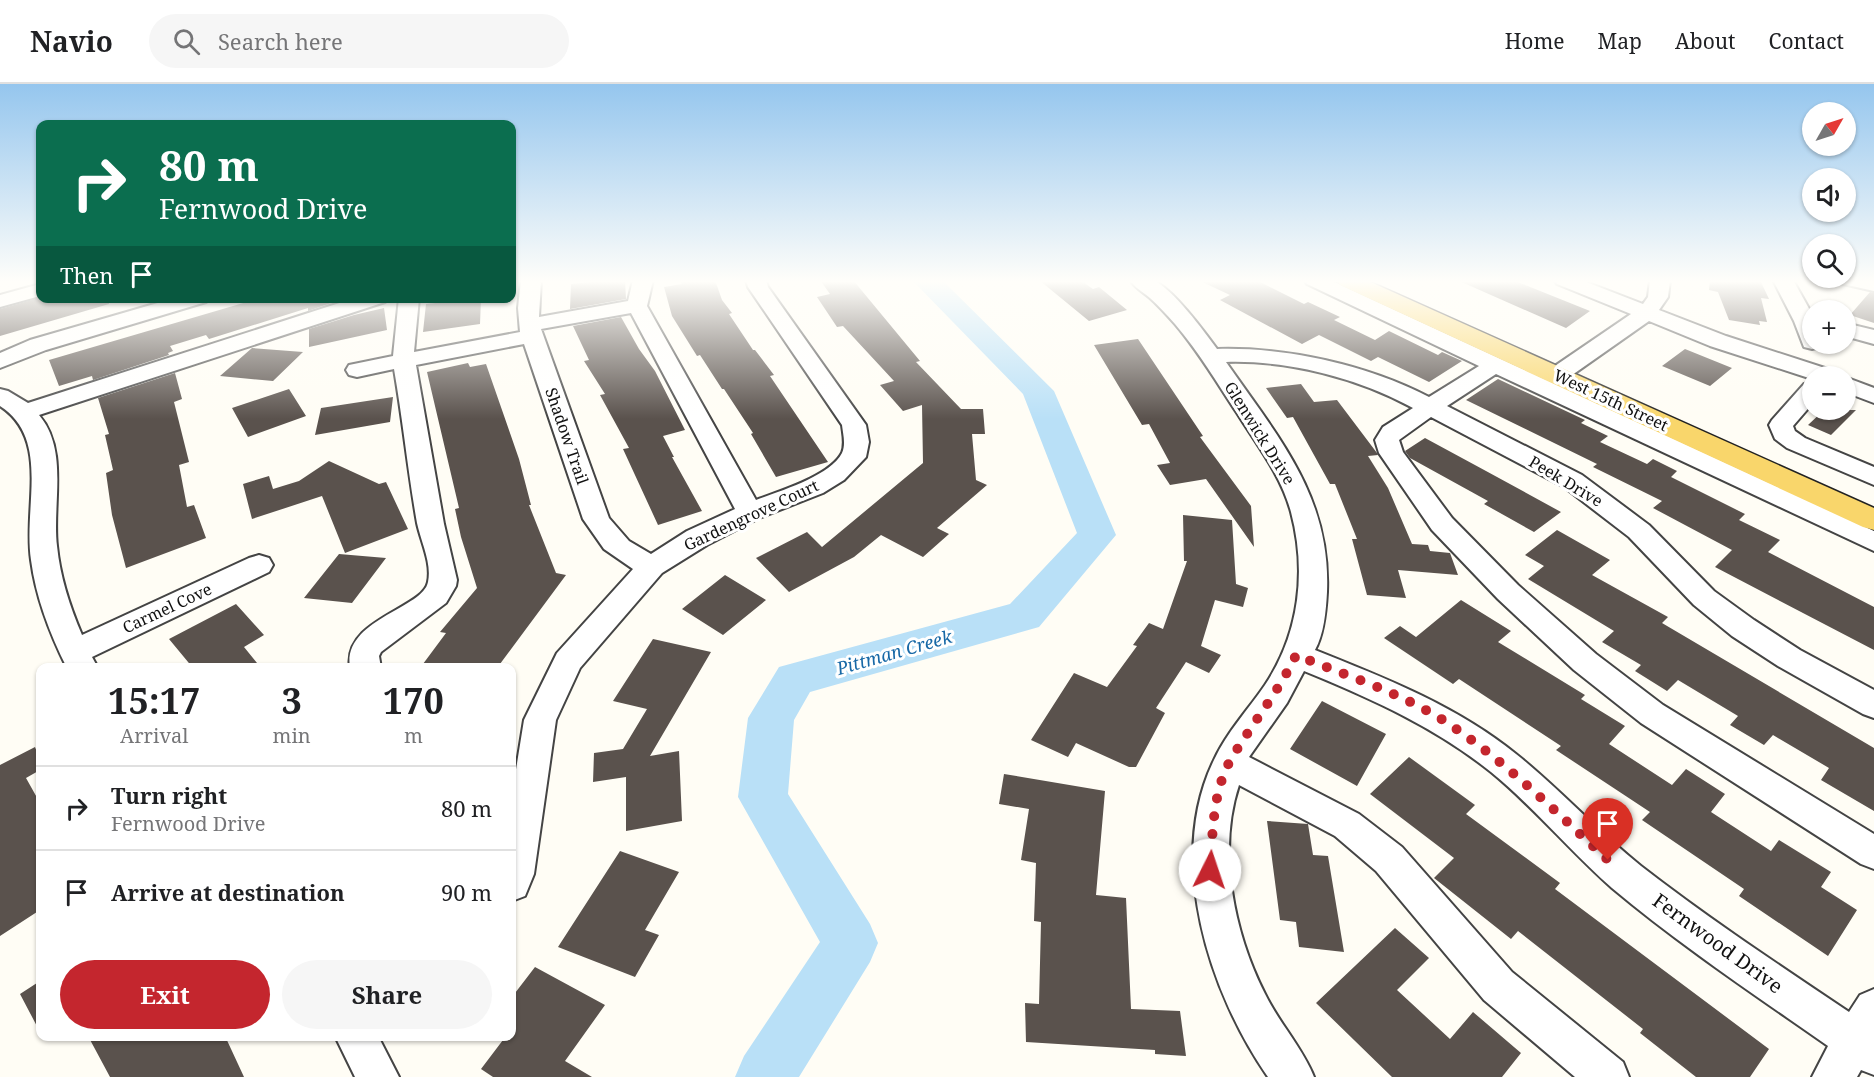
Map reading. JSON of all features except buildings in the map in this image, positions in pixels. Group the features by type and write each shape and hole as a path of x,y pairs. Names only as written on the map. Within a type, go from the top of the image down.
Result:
{"main road":[{"name":"West 15th Street","path":"1462,326 1874,495"},
{"name":"West 15th Street","path":"1483,326 1874,520"}],"street":[{"path":"0,361 38,345 102,326"},
{"path":"24,412 290,326"},
{"path":"364,663 366,650 374,639 431,601 441,590 444,581 431,525 404,361 406,326"},
{"name":"Shadow Trail","path":"530,326 596,519 610,541 624,552 652,566"},
{"path":"357,370 546,326"},
{"path":"648,326 750,512"},
{"name":"Gardengrove Court","path":"516,874 523,755 568,661 652,566 697,538 750,512 814,487 835,474 853,457 857,441 854,425 786,326"},
{"name":"Glenwick Drive","path":"1186,326 1210,356 1286,470 1303,508 1312,549 1313,591 1303,647 1296,655 1283,682 1229,763 1214,810 1210,870 1222,938 1242,990 1282,1064 1293,1077"},
{"path":"1413,326 1874,542"},
{"path":"1567,369 1628,326"},
{"path":"1681,326 1802,369"},
{"path":"1856,332 1874,337"},
{"name":"Peek Drive","path":"1210,356 1255,356 1334,369 1369,379 1429,407 1573,481 1639,531 1704,597 1743,627 1789,658 1870,695"},
{"path":"1495,365 1392,432 1387,440 1391,453 1442,524 1509,592 1585,662 1652,714 1874,853"},
{"path":"1856,389 1874,396"},
{"path":"0,396 14,403 35,422 45,450 43,546 56,604 79,660"},
{"path":"1802,401 1781,425 1784,434 1796,443 1874,477"},
{"name":"Carmel Cove","path":"79,660 259,565"},
{"name":"Fernwood Drive","path":"1296,655 1393,694 1442,719 1503,763 1626,876 1691,926 1868,1034"},
{"path":"1229,763 1347,825 1389,859 1498,986 1608,1077"},
{"path":"1833,1077 1868,1034"}],"waterway":[{"name":"Pittman Creek","path":"765,1077 851,943 763,797 771,718 795,679 1024,616 1097,535 1038,391 973,326"}],"route":[{"path":"1210,870 1214,810 1229,763 1283,682 1296,655 1393,694 1442,719 1503,763 1608,860"}]}
